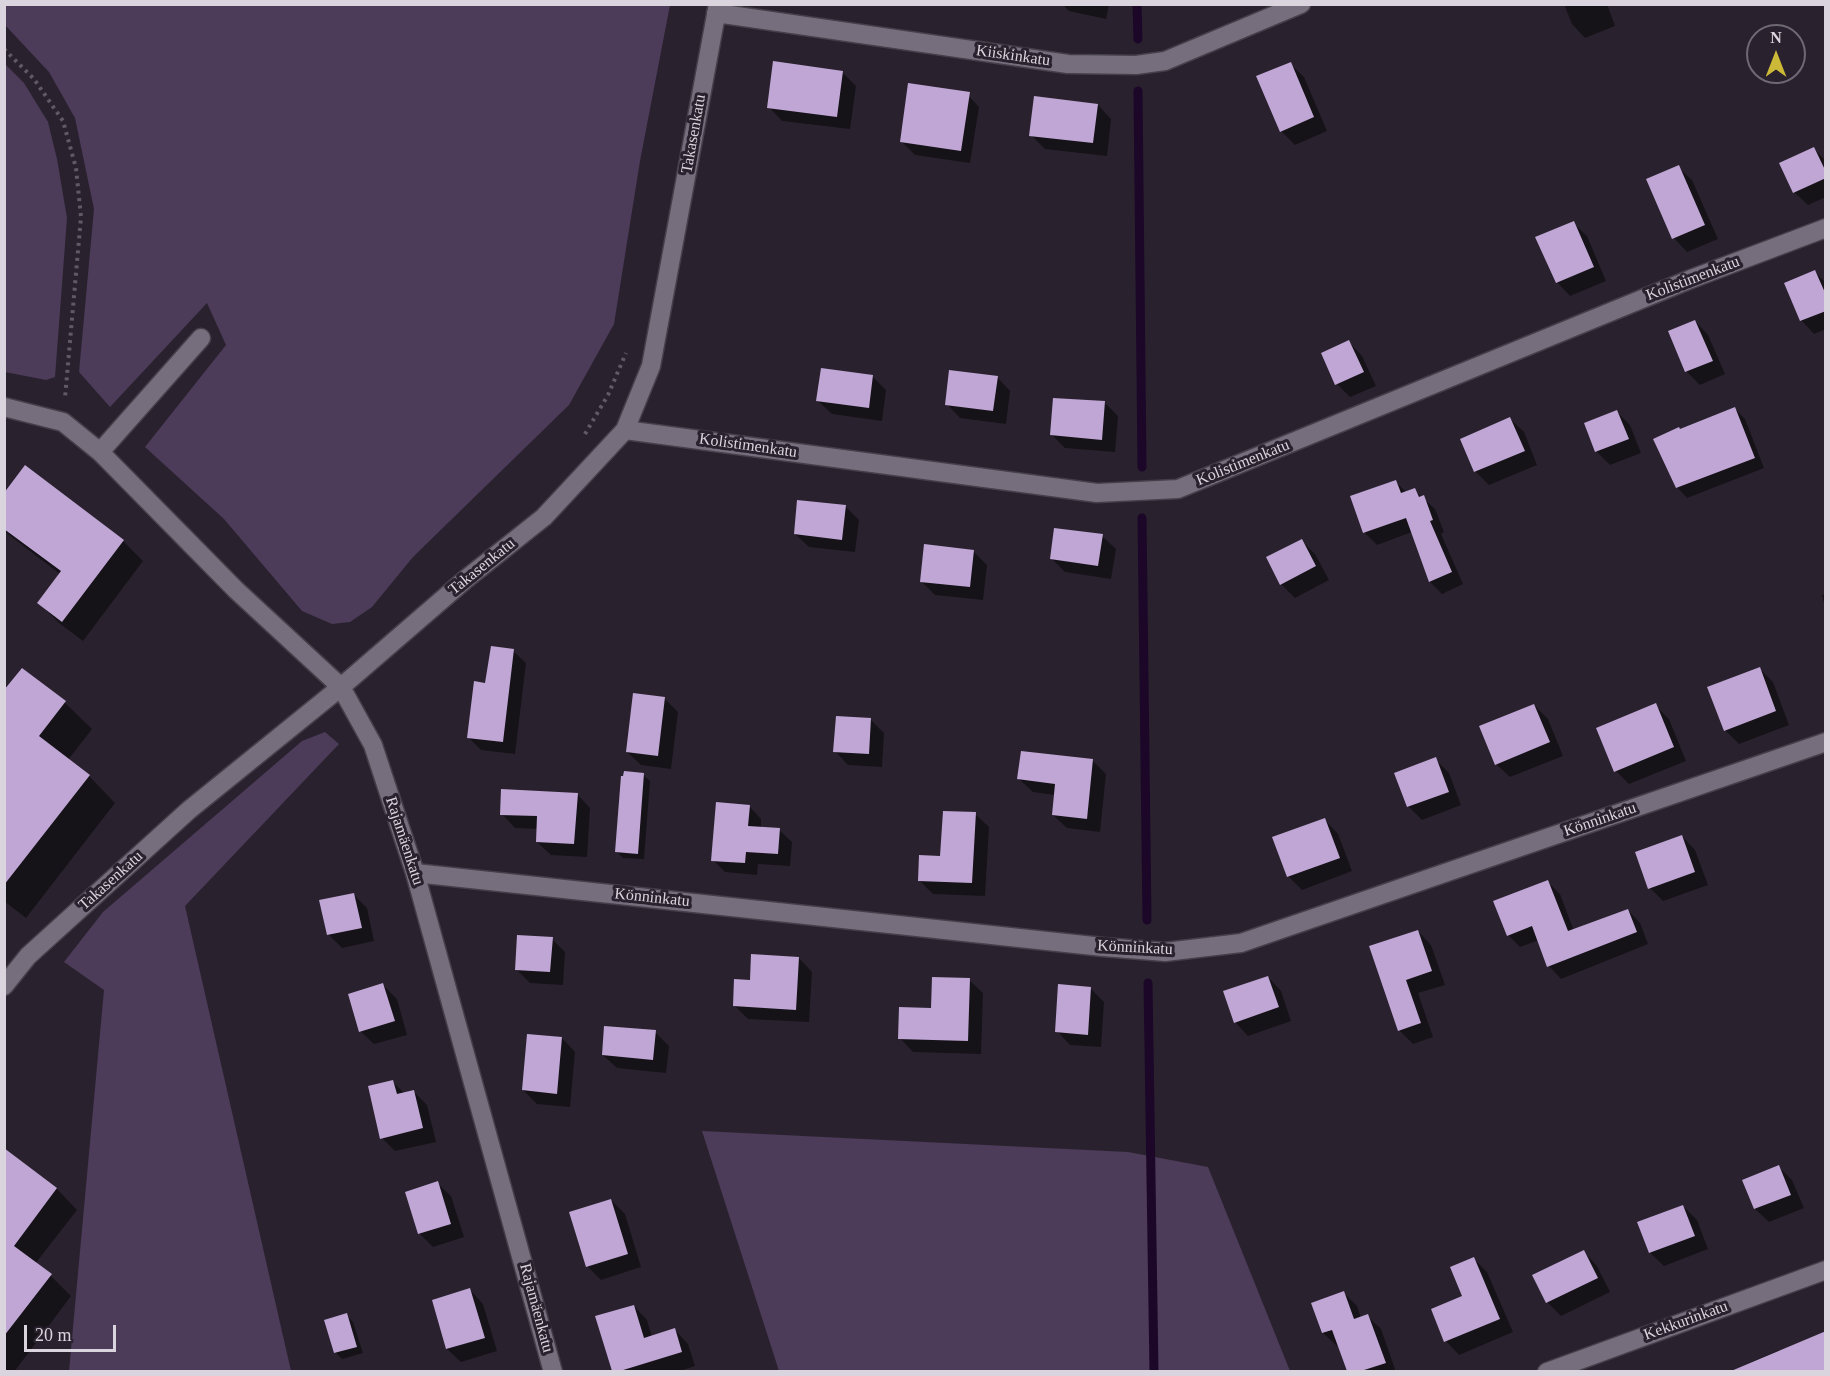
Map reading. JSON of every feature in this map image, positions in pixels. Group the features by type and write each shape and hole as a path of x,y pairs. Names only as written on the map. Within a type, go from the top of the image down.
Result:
{"street":[{"name":"Kiiskinkatu","path":"717,9 1068,64 1136,65 1165,61 1301,4"},
{"name":"Takasenkatu","path":"4,986 28,956 189,810 341,687 466,579 544,517 625,430 651,366 717,9"},
{"name":"Kolistimenkatu","path":"625,430 1097,493 1178,489 1691,279 1826,228"},
{"path":"100,452 201,338"},
{"path":"4,407 63,422"},
{"name":"Rajamäenkatu","path":"63,422 100,452 236,590 341,687 373,745 415,873 553,1371"},
{"name":"Könninkatu","path":"415,873 1165,952 1241,943 1826,742"},
{"name":"Kekkurinkatu","path":"1547,1371 1826,1270"}],"path":[{"path":"4,49 34,79 63,121 76,168 81,217 63,422"},
{"path":"585,434 608,395 625,356 627,344"}],"shaded area":[{"path":"5,4 670,5 640,161 614,324 569,405 413,557 372,607 350,622 332,624 302,611 224,519 145,447 226,345 207,303 110,407 79,372 94,209 75,118 49,72 5,25"},
{"path":"5,64 24,83 48,122 67,218 55,377 46,380 5,372"},
{"path":"325,732 339,744 185,906 291,1371 69,1371 104,990 64,962 103,912 302,741"},
{"path":"702,1131 1128,1152 1208,1167 1290,1371 779,1371"}],"building":[{"path":"773,61 843,71 837,117 767,108"},
{"path":"1291,62 1314,117 1280,132 1256,76"},
{"path":"908,83 970,92 961,151 900,142"},
{"path":"1034,96 1098,104 1093,143 1029,136"},
{"path":"1814,147 1826,172 1826,178 1793,193 1779,163"},
{"path":"1679,165 1705,225 1672,239 1646,179"},
{"path":"1574,221 1594,267 1556,283 1535,237"},
{"path":"1815,270 1826,295 1826,311 1800,321 1784,283"},
{"path":"1695,320 1713,361 1685,372 1668,331"},
{"path":"1349,340 1364,372 1335,385 1321,353"},
{"path":"821,368 873,375 869,408 816,401"},
{"path":"949,370 998,376 993,411 945,405"},
{"path":"1053,398 1105,401 1102,440 1050,435"},
{"path":"1735,407 1755,458 1676,488 1653,439"},
{"path":"1617,410 1629,439 1595,452 1584,423"},
{"path":"1510,417 1525,451 1474,472 1460,439"},
{"path":"25,465 124,540 62,622 37,603 61,571 4,529 4,493"},
{"path":"1396,480 1401,493 1415,488 1419,497 1424,495 1433,520 1430,521 1452,572 1429,582 1406,518 1363,533 1350,496"},
{"path":"797,500 846,505 842,540 794,534"},
{"path":"1054,528 1103,534 1098,566 1050,559"},
{"path":"1302,539 1316,566 1280,585 1266,557"},
{"path":"924,544 974,550 970,587 920,582"},
{"path":"491,646 514,649 503,742 467,738 474,681 485,683"},
{"path":"1760,667 1776,711 1724,731 1707,687"},
{"path":"22,668 66,701 39,736 90,775 4,885 4,690"},
{"path":"633,693 665,697 658,756 626,752"},
{"path":"1656,703 1674,747 1614,772 1596,728"},
{"path":"1534,704 1550,742 1495,765 1479,726"},
{"path":"836,716 871,718 869,754 833,752"},
{"path":"1021,751 1093,759 1087,819 1052,815 1055,784 1017,779"},
{"path":"1436,757 1449,792 1407,807 1394,773"},
{"path":"624,771 644,773 638,854 615,852 621,776"},
{"path":"501,789 578,793 574,844 536,842 537,816 500,815"},
{"path":"716,802 750,805 748,826 780,828 778,854 746,852 745,863 711,861"},
{"path":"943,811 976,812 972,883 918,881 919,855 940,856"},
{"path":"1325,818 1340,858 1287,877 1272,837"},
{"path":"1682,835 1695,872 1648,889 1635,852"},
{"path":"1548,880 1568,931 1628,909 1637,932 1547,967 1532,926 1507,936 1493,901"},
{"path":"354,893 362,928 327,935 319,900"},
{"path":"1418,930 1432,971 1406,980 1421,1023 1398,1031 1369,946"},
{"path":"517,935 553,937 550,972 515,970"},
{"path":"751,954 799,957 796,1010 733,1006 734,979 750,980"},
{"path":"1268,976 1279,1007 1234,1023 1223,991"},
{"path":"932,977 970,978 968,1041 898,1039 899,1007 931,1008"},
{"path":"383,983 395,1021 359,1032 348,994"},
{"path":"1058,984 1091,987 1088,1035 1055,1032"},
{"path":"604,1026 656,1030 653,1060 602,1055"},
{"path":"527,1034 562,1037 557,1094 522,1090"},
{"path":"393,1080 397,1094 414,1090 423,1128 380,1139 368,1086"},
{"path":"4,1148 57,1188 14,1246 52,1274 4,1336"},
{"path":"1779,1165 1791,1195 1754,1209 1742,1180"},
{"path":"438,1181 451,1224 418,1234 405,1192"},
{"path":"611,1199 628,1254 586,1267 569,1212"},
{"path":"1683,1205 1695,1236 1649,1253 1637,1222"},
{"path":"1584,1250 1598,1278 1546,1303 1532,1275"},
{"path":"1474,1257 1500,1319 1444,1342 1431,1309 1462,1296 1450,1267"},
{"path":"470,1288 485,1338 446,1349 432,1300"},
{"path":"1344,1291 1354,1319 1368,1314 1386,1363 1361,1371 1347,1371 1332,1330 1322,1333 1311,1303"},
{"path":"634,1305 644,1338 675,1328 682,1352 620,1371 612,1371 595,1316"},
{"path":"347,1313 357,1347 334,1353 324,1320"},
{"path":"1826,1331 1826,1371 1731,1371"}],"waterway":[{"path":"1137,4 1138,39"},
{"path":"1138,91 1142,467"},
{"path":"1142,518 1147,920"},
{"path":"1148,983 1154,1372"}]}
